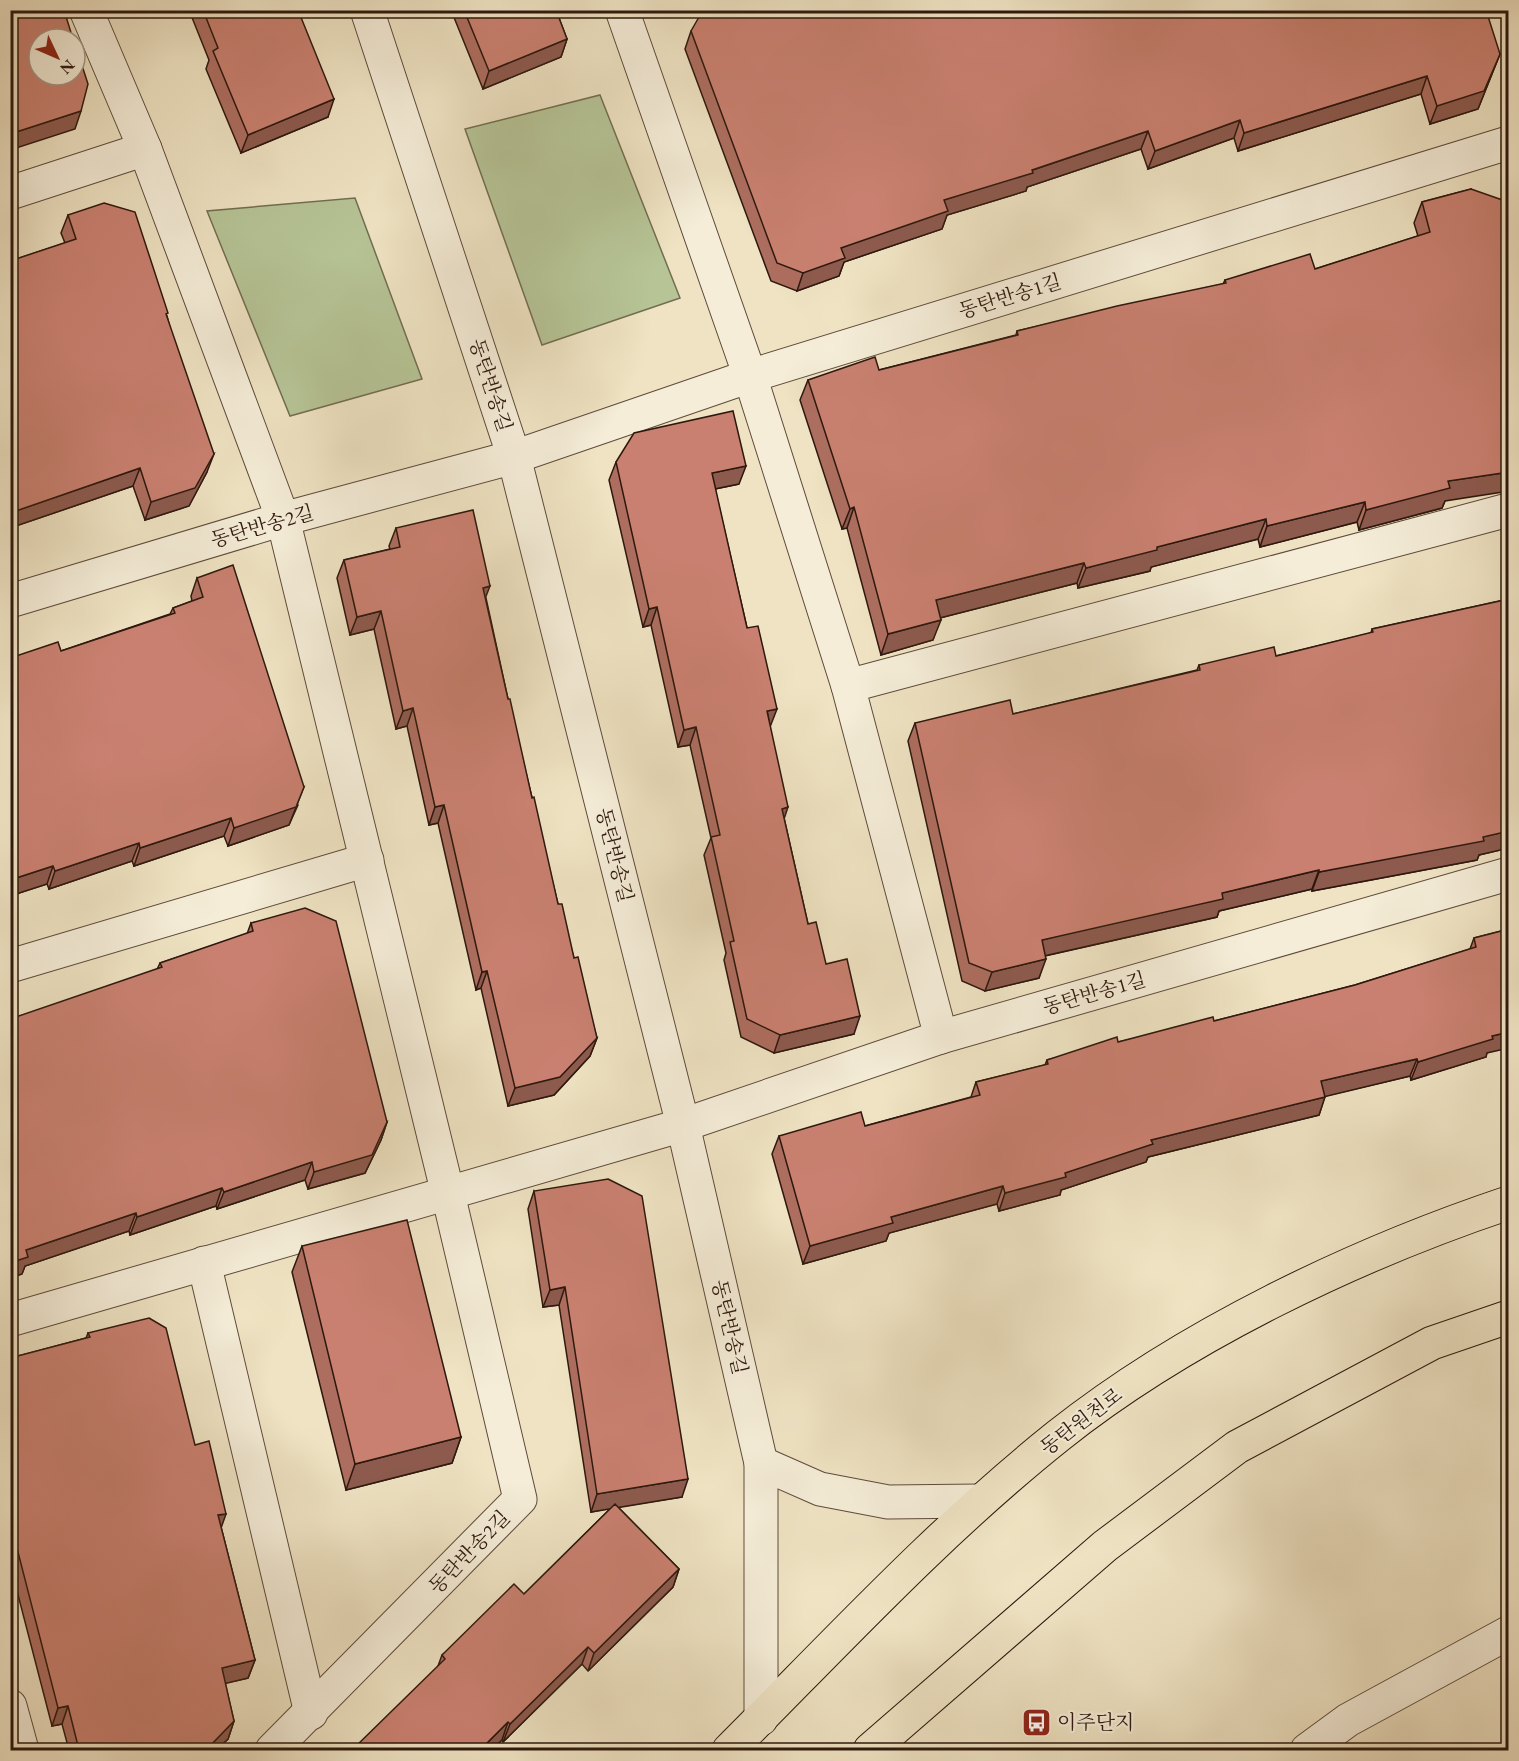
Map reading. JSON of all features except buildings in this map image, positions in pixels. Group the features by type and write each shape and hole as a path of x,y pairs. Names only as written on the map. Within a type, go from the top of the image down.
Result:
{"main road":[{"name":"동탄원천로","path":"729,1750 908,1569 980,1501 1060,1434 1147,1373 1236,1321 1311,1283 1388,1249 1471,1215 1509,1203"},
{"path":"870,1750 1105,1546 1237,1447 1432,1343 1509,1317"}],"street":[{"path":"86,10 145,149 283,519 448,1194"},
{"name":"동탄반송길","path":"367,10 514,457 683,1125 761,1463 761,1719"},
{"path":"622,10 750,376 848,686 941,1037"},
{"name":"동탄반송1길","path":"514,457 750,376 1509,143"},
{"path":"10,192 145,149"},
{"name":"동탄반송2길","path":"10,601 283,519 514,457"},
{"path":"848,686 1509,510"},
{"path":"10,966 367,860"},
{"name":"동탄반송1길","path":"683,1125 941,1037 1509,874"},
{"path":"10,1320 683,1125"},
{"name":"동탄반송2길","path":"272,1750 520,1499 448,1194"},
{"path":"204,1263 311,1713"},
{"path":"761,1463 820,1489 888,1502 980,1501"},
{"path":"1307,1750 1348,1720 1509,1633"},
{"path":"10,1706 22,1750"}],"green space":[{"path":"600,95 680,298 542,345 465,129"},
{"path":"355,198 422,379 290,416 207,211"}],"place":[{"name":"이주단지","path":"1036,1722"}]}
